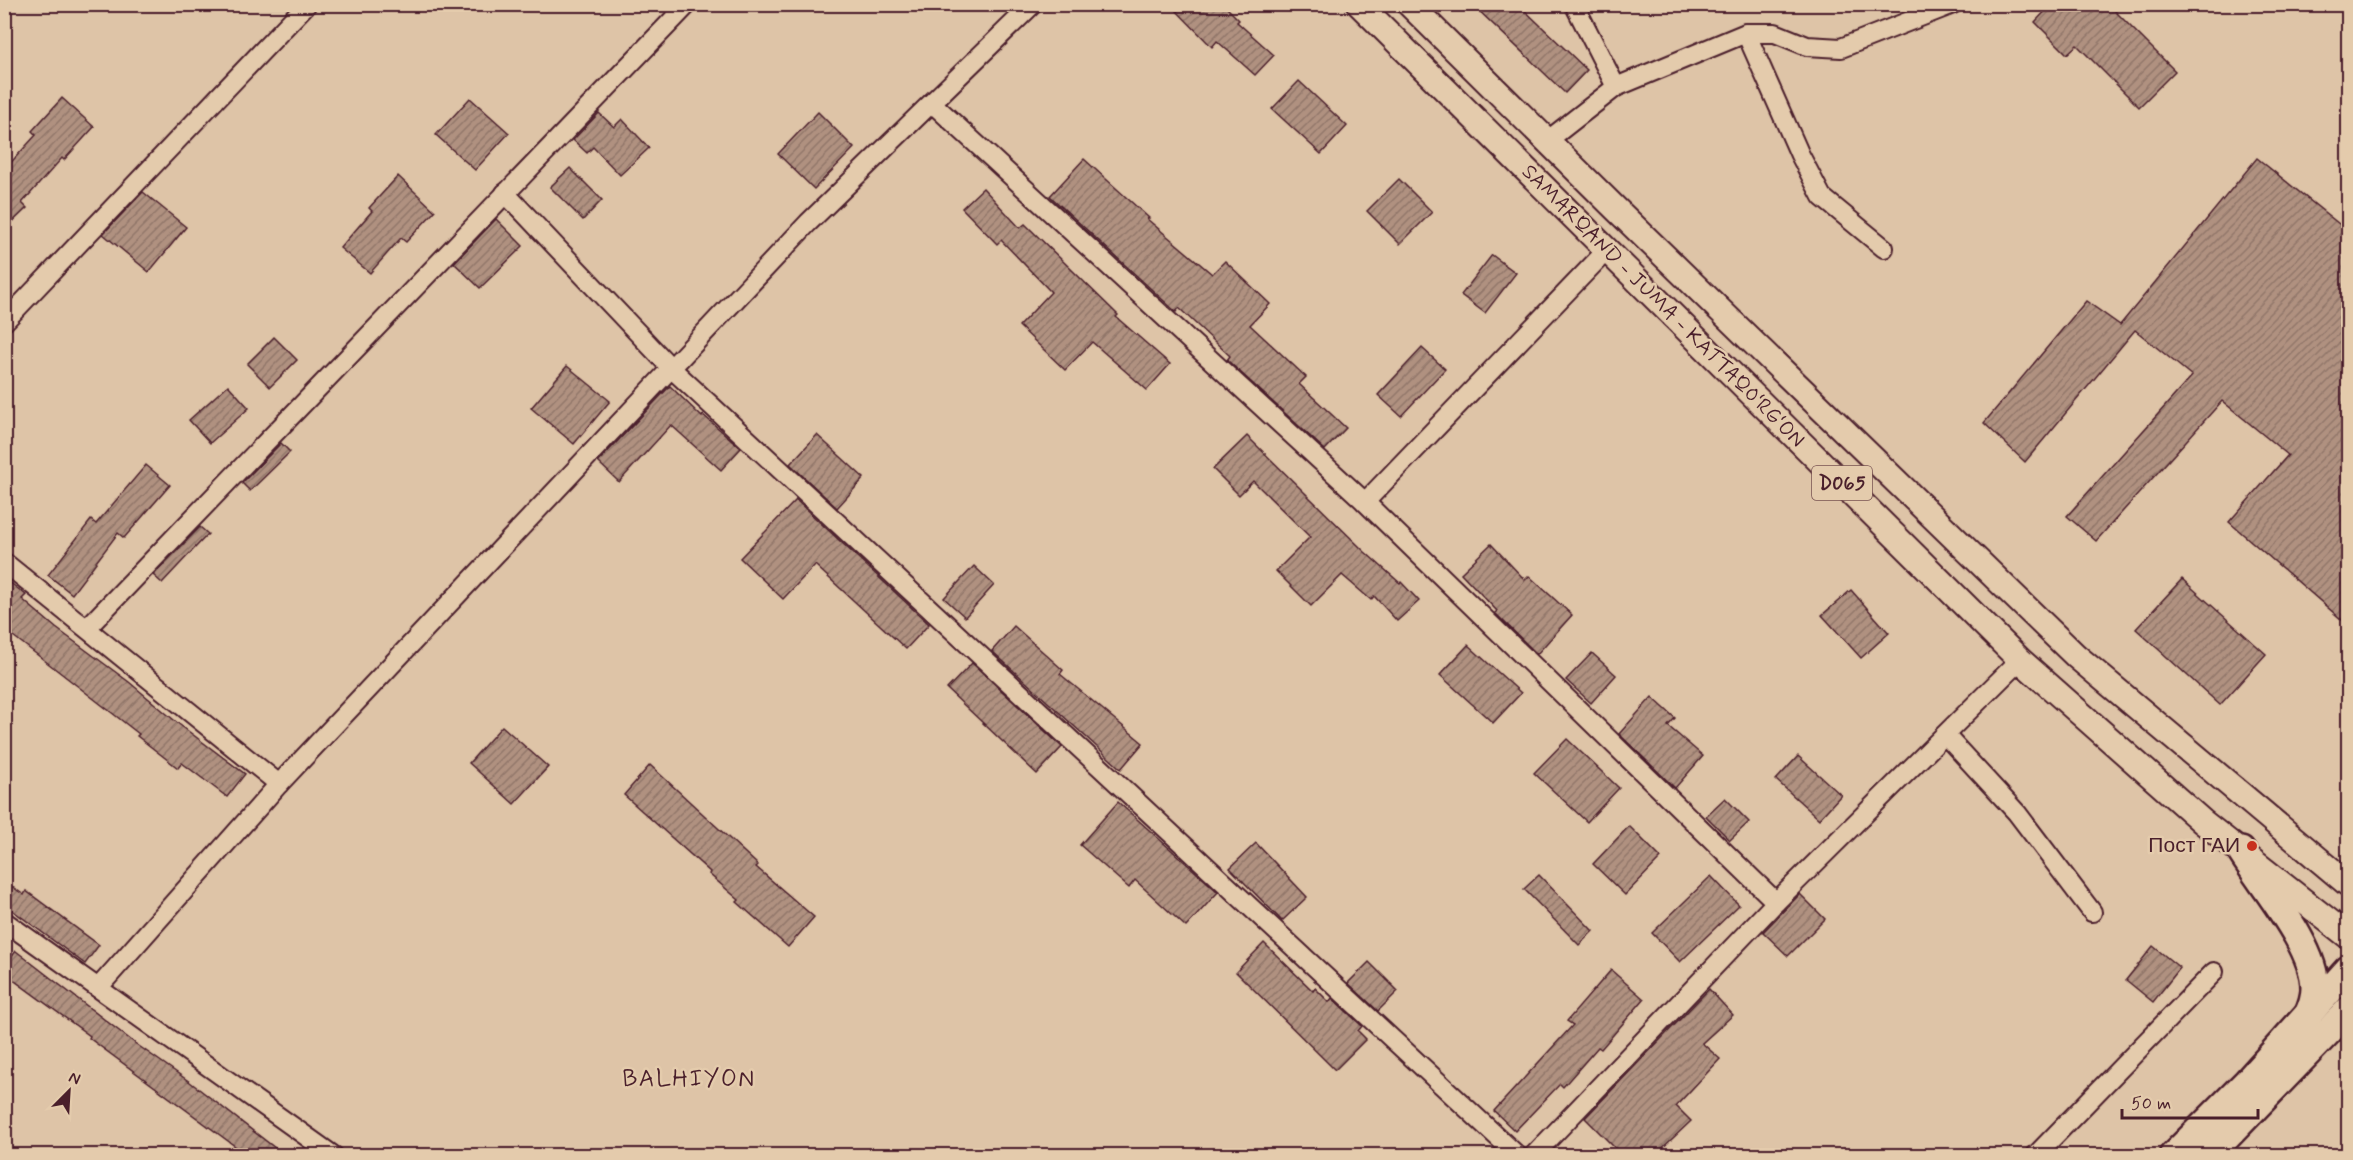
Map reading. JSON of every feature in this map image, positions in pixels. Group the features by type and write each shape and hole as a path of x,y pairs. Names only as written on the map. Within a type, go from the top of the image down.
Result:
{"highway":[{"path":"2241,851 2278,906 2307,956 2315,987 2314,1000 2327,1026"},
{"path":"2208,1155 2327,1026 2349,970"},
{"path":"2173,1155 2247,1082 2349,1011"}],"main road":[{"name":"SAMARQAND - JUMA - KATTAQO‘RG‘ON","path":"1359,4 2020,660 2194,814 2349,936"},
{"name":"SAMARQAND - JUMA - KATTAQO‘RG‘ON","path":"1409,4 2076,656 2349,884"}],"street":[{"path":"4,322 308,4"},
{"path":"87,628 688,4"},
{"path":"98,988 279,784 808,223 1033,4"},
{"path":"1575,4 1616,87"},
{"path":"1547,141 1616,87 1746,33 1775,33 1807,46 1840,48 1953,4"},
{"path":"1746,33 1800,155 1822,197 1884,248"},
{"path":"932,103 1365,502 1776,902"},
{"path":"505,193 672,369 1518,1155"},
{"path":"1365,502 1607,250"},
{"path":"4,562 279,784"},
{"path":"1533,1155 1776,902 2020,660"},
{"path":"1945,735 2017,813 2092,912"},
{"path":"4,921 334,1155"},
{"path":"2035,1155 2214,972"}],"building":[{"path":"1170,4 1223,4 1239,20 1237,22 1274,55 1255,75 1217,41 1212,47"},
{"path":"1472,4 1518,4 1587,70 1565,93"},
{"path":"2052,4 2108,4 2175,71 2139,107 2077,45 2067,54 2035,22"},
{"path":"1299,81 1347,126 1321,154 1272,109"},
{"path":"62,98 94,127 64,160 62,158 22,203 27,208 4,230 4,170 36,135 32,131"},
{"path":"470,98 509,133 475,170 436,135"},
{"path":"818,112 854,148 814,189 778,154"},
{"path":"599,113 614,127 622,119 649,148 620,175 593,147 587,153 573,140"},
{"path":"2257,158 2349,232 2349,626 2229,522 2288,455 2222,401 2096,541 2067,516 2192,376 2135,330 2025,462 1984,423 2086,301 2120,325"},
{"path":"1084,159 1149,218 1147,219 1212,274 1225,261 1270,304 1250,325 1306,377 1299,384 1346,428 1325,450 1227,360 1230,356 1179,308 1176,312 1050,196"},
{"path":"570,168 602,200 583,220 550,187"},
{"path":"398,176 435,211 406,242 401,238 370,273 340,248 372,211 369,208"},
{"path":"1399,179 1432,212 1400,244 1367,211"},
{"path":"983,188 1020,228 1025,224 1118,315 1116,317 1170,364 1147,390 1092,342 1065,370 1019,326 1051,292 1001,240 997,244 962,208"},
{"path":"143,192 186,227 149,272 103,234"},
{"path":"496,219 523,246 480,288 454,263"},
{"path":"1492,255 1516,273 1485,313 1461,295"},
{"path":"274,337 297,360 270,387 247,364"},
{"path":"1422,348 1445,369 1401,416 1378,395"},
{"path":"567,366 610,401 574,444 531,408"},
{"path":"228,385 249,408 210,443 189,420"},
{"path":"670,386 702,417 703,415 741,448 721,470 671,425 619,482 598,462"},
{"path":"817,435 864,478 837,508 790,464"},
{"path":"1247,436 1365,552 1401,582 1419,601 1397,621 1374,596 1371,600 1342,575 1311,606 1276,571 1310,537 1253,481 1239,495 1213,469"},
{"path":"281,443 290,452 250,491 242,483"},
{"path":"146,465 170,485 124,538 118,533 72,594 48,575 91,520 96,524"},
{"path":"796,500 929,624 906,649 815,565 783,599 740,558"},
{"path":"200,527 208,534 162,583 153,575"},
{"path":"1491,544 1525,580 1529,576 1572,615 1537,654 1495,613 1497,611 1461,573"},
{"path":"974,566 994,585 965,617 944,598"},
{"path":"4,578 26,595 22,599 56,628 129,682 180,725 245,774 227,797 182,763 178,768 137,736 139,734 4,629"},
{"path":"2182,579 2266,654 2220,705 2136,629"},
{"path":"1851,590 1889,633 1861,658 1822,615"},
{"path":"1014,626 1063,670 1060,674 1143,743 1121,769 992,651"},
{"path":"1468,645 1521,693 1493,723 1440,675"},
{"path":"1592,653 1616,675 1591,703 1566,680"},
{"path":"972,663 1062,747 1037,774 947,689"},
{"path":"1652,697 1675,718 1668,726 1703,756 1675,788 1619,734"},
{"path":"502,726 548,767 514,804 469,763"},
{"path":"1567,739 1619,788 1587,822 1534,773"},
{"path":"1798,756 1841,795 1819,819 1776,780"},
{"path":"650,765 758,865 756,867 814,917 788,947 737,902 739,900 709,874 710,872 624,795"},
{"path":"1725,798 1749,822 1730,840 1706,816"},
{"path":"1118,802 1218,892 1186,927 1135,880 1129,888 1080,845"},
{"path":"1629,826 1661,858 1625,895 1593,864"},
{"path":"1256,843 1307,897 1282,921 1230,868"},
{"path":"1539,875 1593,931 1579,945 1524,889"},
{"path":"1711,876 1739,905 1680,962 1652,933"},
{"path":"4,881 24,895 26,891 99,945 85,964 4,904"},
{"path":"1800,894 1825,919 1788,956 1763,932"},
{"path":"1264,943 1313,991 1315,988 1329,1002 1332,998 1362,1026 1358,1031 1366,1039 1335,1070 1236,972"},
{"path":"2153,946 2180,968 2153,1002 2126,980"},
{"path":"16,951 284,1155 247,1155 89,1038 90,1036 4,973 4,967"},
{"path":"1369,962 1398,991 1378,1011 1348,983"},
{"path":"1611,970 1644,999 1601,1049 1598,1047 1563,1087 1560,1084 1515,1131 1494,1111 1573,1025 1567,1021"},
{"path":"1709,989 1733,1015 1702,1043 1720,1059 1676,1106 1691,1121 1655,1155 1622,1155 1585,1118"}],"place":[{"name":"Пост ГАИ","path":"2252,846"}],"district":[{"name":"BALHIYON","path":"689,1079"}]}
